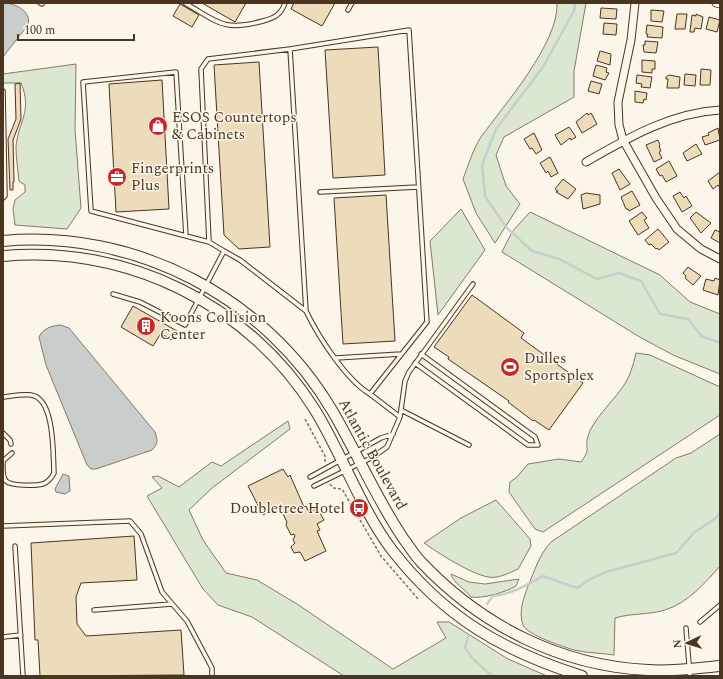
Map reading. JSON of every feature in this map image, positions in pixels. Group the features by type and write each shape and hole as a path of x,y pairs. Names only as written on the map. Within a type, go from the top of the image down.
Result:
{"main road":[{"name":"Atlantic Boulevard","path":"3,241 48,240 107,247 152,260 207,286 262,326 290,352 321,393 377,496 420,562 455,594 504,629 549,650 565,656 593,663 690,673 720,666"},
{"name":"Atlantic Boulevard","path":"3,256 42,254 93,260 151,276 200,298 242,327 285,368 316,411 391,548 417,579 475,630 502,645 548,666 582,676"}],"street":[{"path":"635,3 630,47 618,102 619,125 623,140 656,198 677,229 701,249 720,259"},
{"path":"716,3 720,4"},
{"path":"586,162 643,130 680,117 720,110"}],"lane":[{"path":"185,3 221,24 231,27 275,18 282,11 285,3"},
{"path":"348,10 352,3"},
{"path":"210,242 200,69 208,59 290,49 409,30 427,322 370,394"},
{"path":"290,49 306,311 316,331 349,377 361,389 400,417"},
{"path":"186,236 176,72 83,82 91,211 186,236 210,242 240,260 306,311"},
{"path":"3,91 5,196 3,198"},
{"path":"320,192 418,187"},
{"path":"113,294 140,302 185,325 207,286 224,250"},
{"path":"314,486 359,464 387,447 400,417 405,381 421,354 473,284"},
{"path":"336,358 402,354"},
{"path":"415,363 528,445 538,445 535,437 421,354"},
{"path":"3,397 31,395 38,398 43,403 49,415 53,437 54,473 51,478 43,484 14,485 7,482 4,478 3,462 12,453"},
{"path":"401,410 469,445"},
{"path":"3,433 10,440 11,444"},
{"path":"310,477 381,438 393,434"},
{"path":"3,526 130,521 141,534 162,592 187,621 212,668 212,676"},
{"path":"15,546 24,676"},
{"path":"94,610 172,604"},
{"path":"700,622 720,605"},
{"path":"686,628 690,673"},
{"path":"3,637 21,635"}],"path":[{"path":"305,419 325,456 326,461 323,464"}],"green space":[{"path":"557,3 586,3 574,71 574,97 504,137 496,155 506,186 520,204 495,243 476,213 463,179 473,152 481,137 516,91 540,55 555,19"},
{"path":"76,64 75,130 81,208 67,229 15,225 13,209 15,200 25,192 25,185 19,181 16,147 26,102 21,83 3,83 3,74"},
{"path":"461,209 485,250 438,315 430,241"},
{"path":"530,212 660,275 690,302 720,314 720,374 673,355 638,336 502,252 512,232"},
{"path":"636,353 650,355 720,387 720,415 543,532 535,529 509,492 510,482 517,477 528,464 559,459 581,462 587,451 587,441 590,430 625,384 631,371"},
{"path":"288,421 290,429 212,488 189,510 203,540 226,573 257,580 297,604 393,669 446,638 437,622 449,622 508,659 547,676 344,676 252,617 218,605 203,589 147,496 162,488 152,477 158,476 179,487 212,462 221,466"},
{"path":"720,434 720,566 702,586 681,603 665,610 615,618 614,655 574,650 538,637 526,629 523,625 521,615 523,600 543,552 551,542 676,458 691,453"},
{"path":"496,500 530,539 531,546 518,569 496,577 488,577 473,572 455,563 424,543 461,518"},
{"path":"451,574 469,582 485,584 519,579 516,586 506,591 488,596 471,597 457,584 452,578"}],"shaded area":[{"path":"3,3 13,4 22,9 29,20 28,25 3,57"},
{"path":"60,325 69,328 155,432 157,442 152,450 96,469 91,469 87,465 46,365 39,337 45,330"},
{"path":"63,474 69,476 70,491 65,494 56,492 55,489"}],"building":[{"path":"202,3 246,3 235,22"},
{"path":"294,3 335,3 322,26 291,9"},
{"path":"180,4 199,15 192,27 173,16"},
{"path":"601,8 617,9 616,19 600,18"},
{"path":"651,10 664,11 662,22 651,21"},
{"path":"677,14 687,14 685,29 675,29"},
{"path":"696,14 703,17 701,29 695,28 694,32 690,32 692,15 696,16"},
{"path":"709,17 720,20 717,32 706,29"},
{"path":"604,23 617,24 616,35 603,34"},
{"path":"647,25 663,27 662,38 647,37"},
{"path":"645,41 658,42 656,53 644,52 643,45 645,45"},
{"path":"378,47 385,175 333,178 325,50"},
{"path":"600,51 611,54 610,65 597,61"},
{"path":"642,60 655,61 655,69 652,69 652,73 642,72"},
{"path":"259,62 270,247 239,249 224,235 214,65"},
{"path":"596,65 607,68 606,72 609,73 605,80 593,76"},
{"path":"701,69 711,70 710,85 700,85"},
{"path":"685,74 696,75 695,86 684,85"},
{"path":"637,75 652,77 650,88 641,87 642,84 636,83"},
{"path":"669,75 680,77 679,88 667,88 668,79 666,79 666,77"},
{"path":"162,80 169,209 116,212 109,84"},
{"path":"591,81 602,84 599,94 588,91"},
{"path":"20,83 21,119 13,140 14,182 13,190 10,190 8,139 16,119 15,84"},
{"path":"635,91 647,93 646,100 644,99 643,103 635,102"},
{"path":"587,113 588,115 591,113 597,124 582,133 576,122"},
{"path":"569,127 576,137 571,140 570,138 561,145 555,135"},
{"path":"718,128 720,140 705,145 702,137 709,135 708,133"},
{"path":"534,133 542,150 536,154 532,148 530,149 524,139"},
{"path":"658,140 661,151 659,152 662,158 654,162 646,145"},
{"path":"696,144 702,154 687,161 683,153"},
{"path":"550,157 558,173 551,177 548,171 546,173 540,163"},
{"path":"669,161 677,176 666,182 656,169"},
{"path":"619,169 630,184 620,190 612,173"},
{"path":"720,172 720,188 718,185 713,189 708,181"},
{"path":"563,179 576,189 568,199 556,192 558,191 555,189"},
{"path":"632,191 640,205 629,211 626,209 621,197"},
{"path":"680,192 684,198 686,196 692,206 682,212 673,196"},
{"path":"586,193 600,195 600,204 583,209 581,195"},
{"path":"386,195 395,341 343,344 334,198"},
{"path":"642,212 647,218 644,220 649,228 638,235 629,221"},
{"path":"696,212 711,223 701,233 690,218"},
{"path":"658,229 669,242 659,250 651,244 649,245 645,240"},
{"path":"715,230 720,232 720,243 711,238"},
{"path":"688,267 701,276 693,285 685,278 686,276 683,273"},
{"path":"715,278 720,280 718,295 703,290 706,279 714,281"},
{"name":"Dulles Sportsplex","path":"472,295 524,333 521,338 583,383 549,430 534,420 533,421 508,402 509,401 448,359 449,357 434,347"},
{"name":"Koons Collision Center","path":"133,306 177,331 171,340 161,333 153,346 121,327"},
{"path":"283,469 288,477 290,475 304,507 306,506 309,512 317,508 324,520 317,524 320,530 317,531 326,551 305,561 300,552 294,553 291,547 295,543 293,540 295,536 294,534 291,535 286,525 287,522 279,506 263,515 248,486"},
{"path":"134,536 137,580 81,583 76,597 77,624 86,636 181,630 184,675 40,676 38,640 35,640 31,543"}],"waterway":[{"path":"575,3 574,11 543,67 496,129 482,165 485,196 506,227 532,251 559,259 597,279 619,273 641,281 660,314 688,319 701,336 720,343"},
{"path":"487,604 493,596 513,591 543,576 577,588 590,579 606,572 676,553 695,532 716,518 720,512"},
{"path":"468,637 465,648 472,658 492,676"}],"place":[{"name":"ESOS Countertops & Cabinets","path":"158,126"},
{"name":"Fingerprints Plus","path":"117,177"},
{"name":"Koons Collision Center","path":"146,326"},
{"name":"Dulles Sportsplex","path":"510,367"},
{"name":"Doubletree Hotel","path":"359,508"}]}
